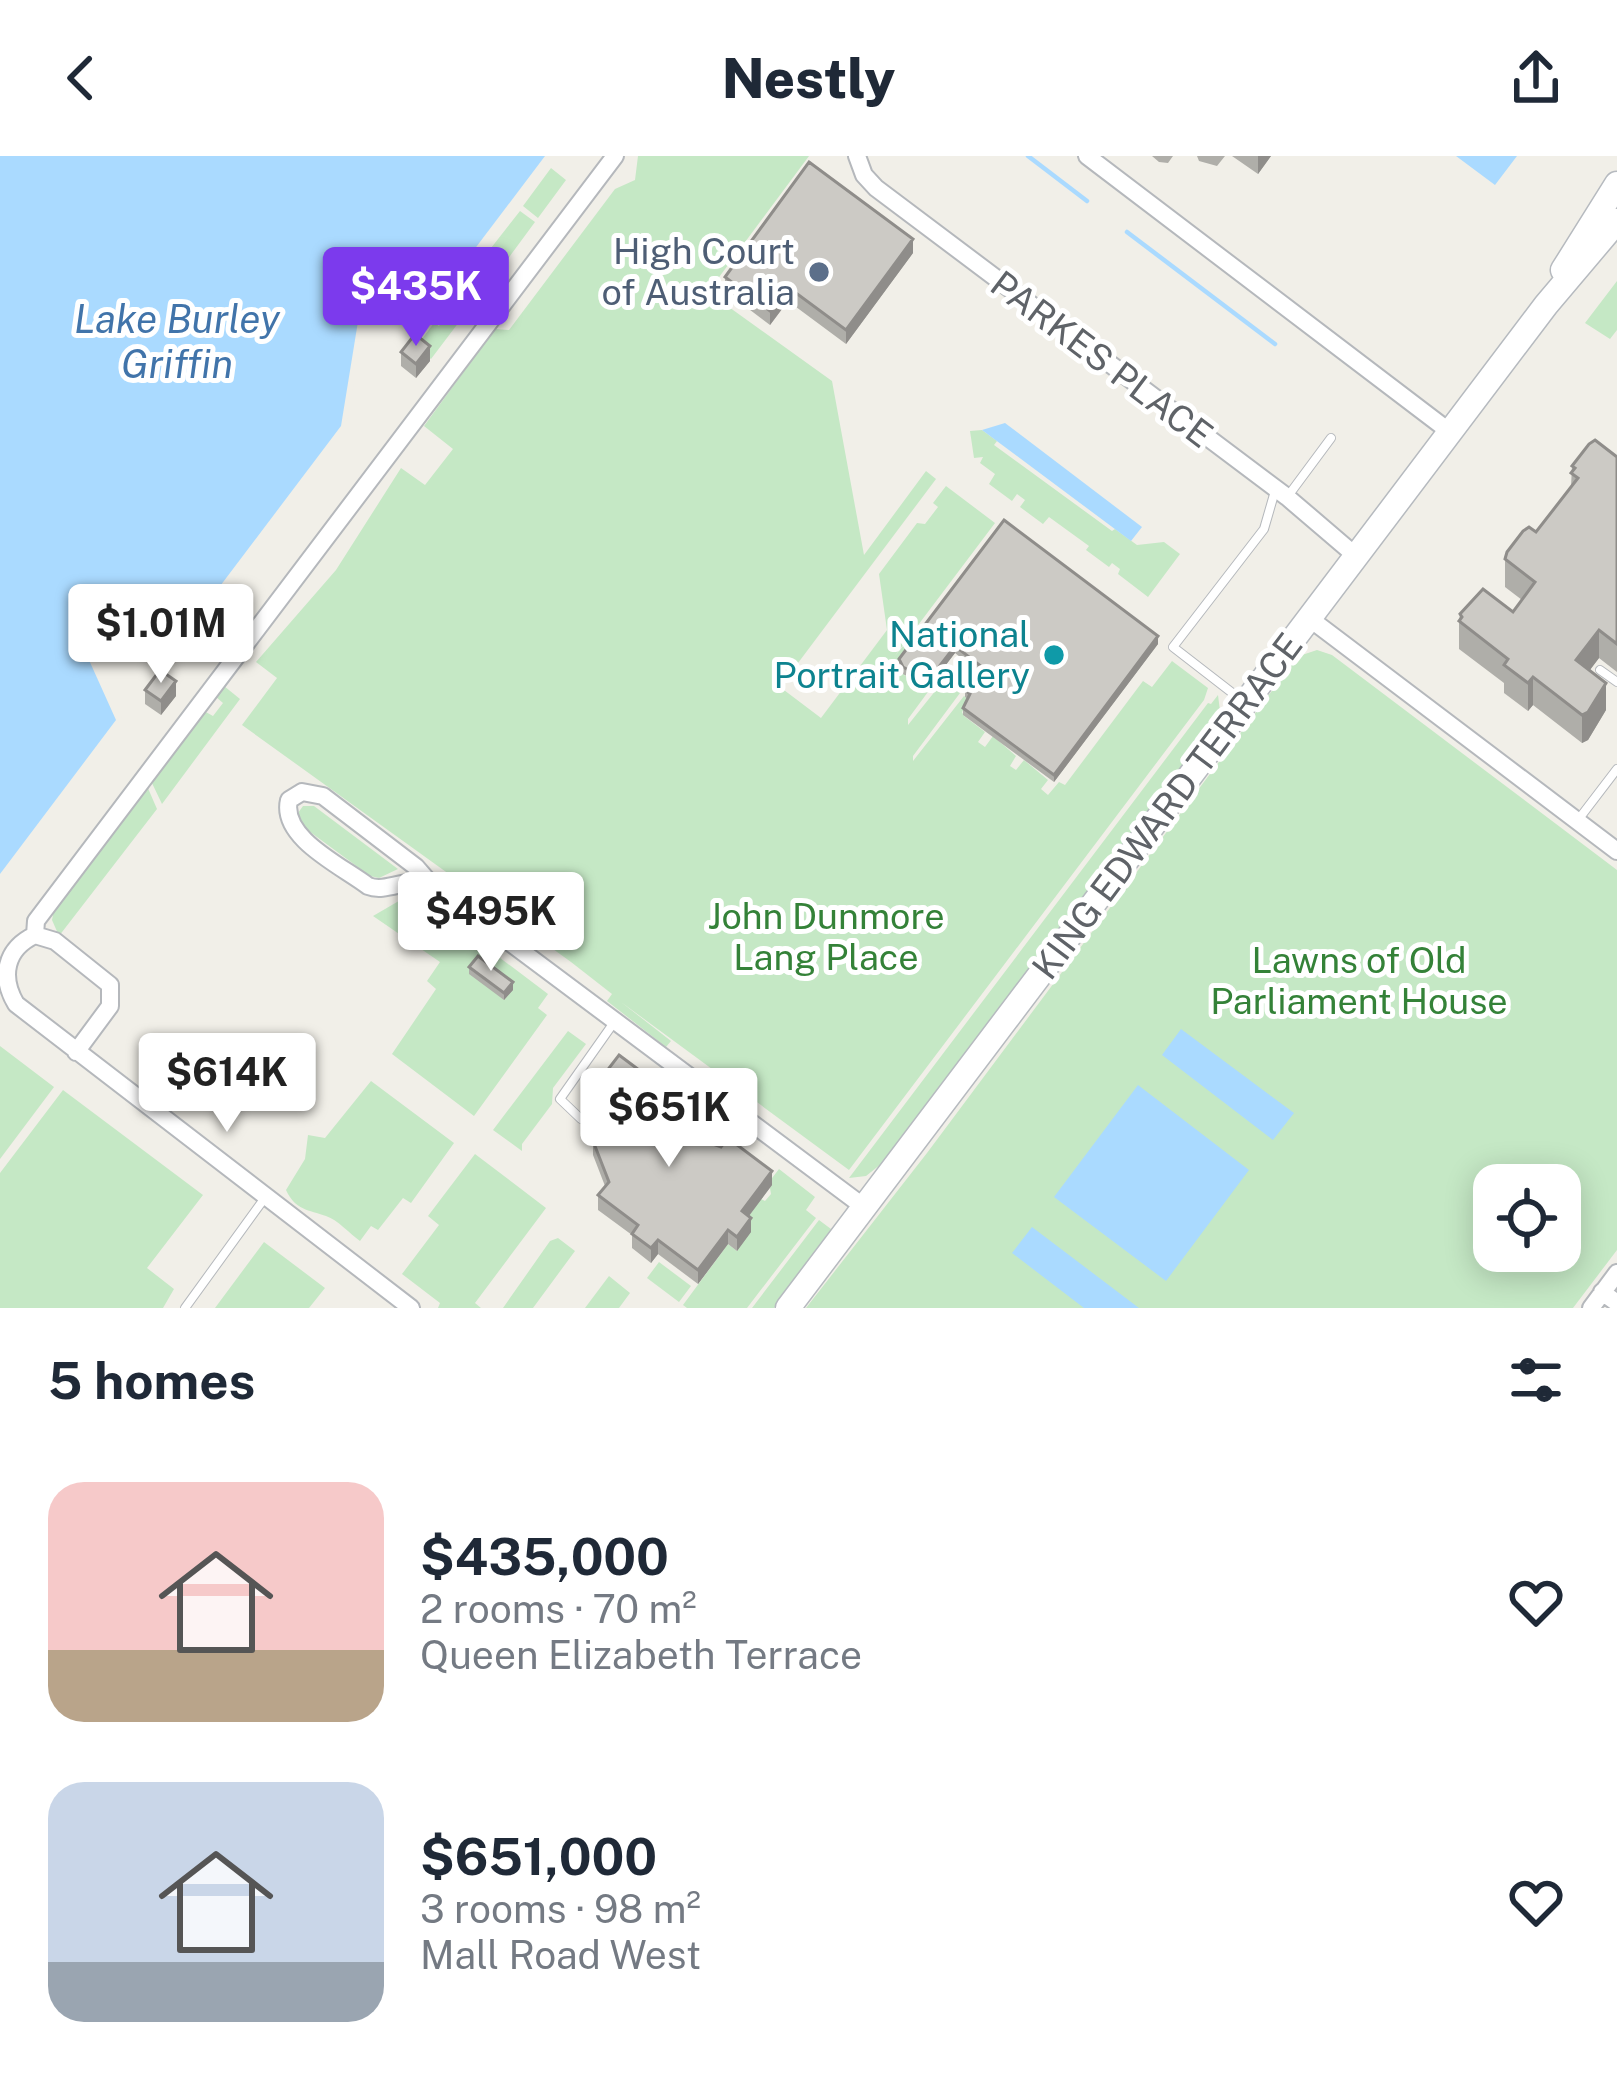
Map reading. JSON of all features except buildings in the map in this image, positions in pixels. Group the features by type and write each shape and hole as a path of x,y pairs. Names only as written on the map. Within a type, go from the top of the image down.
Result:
{"main road":[{"name":"KING EDWARD TERRACE","path":"1546,305 1584,231 1617,184"},
{"name":"KING EDWARD TERRACE","path":"788,1308 1546,305 1617,221"}],"street":[{"path":"35,935 37,920 615,156"},
{"name":"PARKES PLACE","path":"857,156 864,175 876,188 1334,534 1364,546"},
{"path":"1087,156 1450,432"},
{"path":"1309,619 1617,851"},
{"path":"429,882 404,880 380,889 368,886 295,831 287,816 289,800 302,792 319,794 429,882 864,1207"},
{"path":"76,1052 110,1006 110,985 55,941 35,935 11,954 5,980 16,1004 76,1052 411,1308"},
{"path":"1591,1308 1610,1298 1617,1273"}],"lane":[{"path":"1245,703 1173,647 1264,529 1281,494 1331,438"},
{"path":"1600,670 1617,682"},
{"path":"1577,821 1617,769"},
{"path":"581,1119 560,1099 616,1020"},
{"path":"184,1308 265,1197"}],"green space":[{"name":"John Dunmore Lang Place","path":"638,156 809,156 708,292 832,381 864,555 926,471 936,479 780,687 821,718 887,630 879,574 917,523 925,524 938,507 933,503 946,486 995,523 894,657 918,628 924,633 904,675 928,688 939,677 908,725 944,680 960,693 913,761 964,696 970,701 964,716 985,732 978,742 985,747 993,736 1016,756 1010,766 1016,770 1024,760 1048,780 1041,789 1048,795 1059,782 1065,785 1143,681 1152,687 1172,661 1208,688 1204,700 849,1170 621,1002 671,1041 666,1047 607,1001 612,994 571,962 242,725 277,678 256,662 336,570 401,468 425,485 453,449 424,426 495,329 509,330 615,189 635,180"},
{"path":"551,168 566,180 538,218 523,206"},
{"path":"520,211 535,222 507,260 491,248"},
{"path":"488,252 503,264 431,359 416,347 434,323 439,326"},
{"path":"1617,281 1617,330 1610,339 1585,323"},
{"path":"982,430 997,441 994,445 1112,531 1137,545 1164,542 1180,554 1148,597 1118,574 1120,569 1112,563 1109,567 1049,517 1043,524 1020,507 1025,500 1017,494 1012,501 989,484 995,474 980,463 983,457 974,458 970,431"},
{"name":"Lawns of Old Parliament House","path":"1317,650 1332,655 1617,870 1617,1250 1573,1308 806,1308 927,1153 1292,664"},
{"path":"224,686 240,699 162,804 151,781 204,711 213,716 223,703 216,697"},
{"path":"1218,695 1220,711 1214,724 881,1164 866,1176 849,1178 1208,703"},
{"path":"147,786 157,809 59,936 52,920 55,905"},
{"path":"303,806 314,806 398,869 379,878 370,876 302,826 298,813"},
{"path":"423,891 474,930 471,936 548,994 538,1008 547,1015 474,1116 392,1054 436,989 427,981 440,962 373,916"},
{"path":"568,1031 586,1044 553,1088 552,1104 522,1144 522,1151 493,1130"},
{"path":"0,1046 54,1087 0,1159"},
{"path":"371,1081 454,1143 411,1203 403,1198 378,1230 371,1226 360,1241 330,1218 298,1205 286,1190 305,1159 308,1135 325,1138"},
{"path":"63,1090 203,1195 147,1268 174,1289 163,1308 0,1308 0,1173"},
{"path":"475,1154 546,1208 475,1303 481,1308 438,1308 440,1303 402,1274 439,1225 428,1216"},
{"path":"779,1169 815,1197 806,1210 816,1218 747,1308 687,1308 683,1305 728,1244 737,1251 742,1225 761,1199 771,1194 769,1182"},
{"path":"819,1220 831,1229 826,1240 774,1308 752,1308"},
{"path":"558,1238 575,1251 533,1308 503,1308 550,1241"},
{"path":"264,1242 325,1288 309,1308 215,1308"},
{"path":"659,1262 691,1286 679,1302 647,1278"},
{"path":"609,1276 630,1293 619,1308 585,1308"}],"water":[{"name":"Lake Burley Griffin","path":"0,156 545,156 427,312 361,303 341,426 202,610 89,660 116,720 0,874"},
{"path":"1456,156 1517,156 1495,185"},
{"path":"1005,423 1142,527 1131,541 982,430"},
{"path":"1181,1029 1294,1113 1273,1140 1162,1055"},
{"path":"1138,1085 1249,1170 1166,1281 1054,1197"},
{"path":"1032,1227 1139,1308 1084,1308 1012,1253"}],"pier":[{"path":"362,304 432,313 427,318 366,309 344,424"},
{"path":"204,610 198,618 96,663 122,718 119,724 91,659"}],"waterway":[{"path":"1028,156 1087,201"},
{"path":"1127,232 1275,344"}],"place":[{"name":"High Court of Australia","path":"819,272"},
{"name":"National Portrait Gallery","path":"1054,655"}]}
